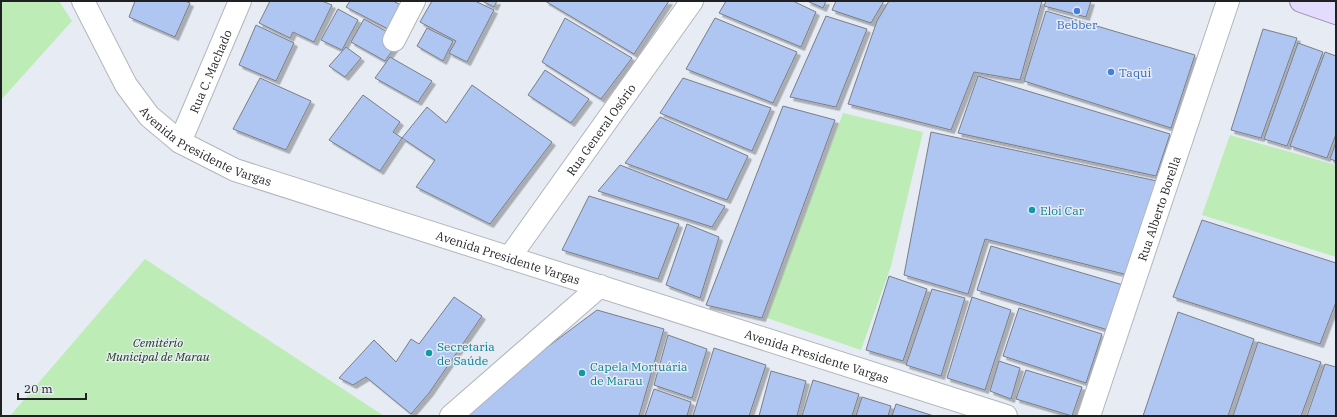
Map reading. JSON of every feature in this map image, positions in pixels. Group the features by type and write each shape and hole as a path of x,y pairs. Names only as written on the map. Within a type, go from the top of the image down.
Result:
{"main road":[{"path":"1301,1 1336,13"}],"street":[{"name":"Avenida Presidente Vargas","path":"83,1 126,85 149,116 180,142 234,170 1006,416"},
{"name":"Rua C. Machado","path":"180,142 240,1"},
{"path":"394,40 414,1"},
{"name":"Rua General Osório","path":"509,258 692,1"},
{"name":"Rua Alberto Borella","path":"1089,416 1228,1"},
{"path":"451,416 600,286"}],"green space":[{"path":"1,1 59,1 72,21 1,100"},
{"path":"843,113 923,132 891,266 861,350 767,318"},
{"path":"1230,135 1336,165 1336,257 1202,215"},
{"name":"Cemitério Municipal de Marau","path":"145,259 384,416 10,416"}],"building":[{"path":"135,1 185,1 190,3 175,37 129,17"},
{"path":"270,1 322,1 332,5 314,42 293,32 290,38 259,23"},
{"path":"350,1 393,1 405,7 392,31 346,7"},
{"path":"432,1 475,1 494,10 467,62 449,53 456,41 420,22"},
{"path":"482,1 497,1 494,7"},
{"path":"545,1 669,1 634,54"},
{"path":"726,1 793,1 816,12 801,47 719,13"},
{"path":"807,1 826,1 823,8"},
{"path":"836,1 884,1 871,23 832,10"},
{"path":"889,1 1042,1 1020,80 974,72 951,130 848,104 877,21"},
{"name":"Bebber","path":"1046,1 1091,1 1086,17 1044,6"},
{"path":"338,9 358,20 342,50 321,40"},
{"path":"1046,11 1195,55 1171,128 1024,81"},
{"path":"826,16 867,29 836,107 790,97"},
{"path":"565,18 632,58 601,99 542,62"},
{"path":"715,18 797,52 773,103 686,69"},
{"path":"364,19 391,34 397,44 385,61 351,42"},
{"path":"256,25 294,43 276,81 239,65"},
{"path":"427,28 453,41 443,61 417,46"},
{"path":"1263,29 1297,38 1261,138 1231,130"},
{"path":"1298,43 1323,52 1287,146 1264,139"},
{"path":"346,47 361,58 345,77 329,66"},
{"path":"1325,52 1336,56 1336,134 1327,158 1290,146"},
{"path":"390,57 432,81 418,102 375,78"},
{"path":"545,70 589,99 571,123 528,95"},
{"path":"978,76 1170,134 1156,176 958,133"},
{"path":"260,78 311,101 286,150 233,129"},
{"path":"683,78 771,108 752,151 660,113"},
{"path":"472,85 552,142 490,224 416,187 435,160 402,138 427,107 446,123"},
{"path":"363,95 400,122 393,132 402,138 380,171 329,140"},
{"path":"783,106 835,120 762,318 706,305"},
{"path":"660,117 748,156 727,200 625,163"},
{"name":"Eloi Car","path":"931,132 1157,181 1128,275 985,239 968,294 904,275"},
{"path":"1336,142 1336,161 1330,159"},
{"path":"620,165 725,206 712,227 598,191"},
{"path":"589,196 679,224 658,279 562,250"},
{"path":"1202,220 1336,263 1336,302 1320,344 1173,297"},
{"path":"687,224 719,237 700,298 666,285"},
{"path":"991,246 1123,285 1108,330 977,290"},
{"path":"889,276 927,289 903,361 866,350"},
{"path":"932,289 965,298 941,376 906,365"},
{"name":"Secretaria de Saúde","path":"454,297 482,316 429,393 411,414 366,377 353,385 339,378 374,340 396,362 411,339 419,344"},
{"path":"972,297 1011,310 985,390 947,378"},
{"path":"1019,308 1102,334 1086,383 1003,356"},
{"name":"Capela Mortuária de Marau","path":"597,310 664,329 639,416 455,416"},
{"path":"1178,312 1254,339 1228,416 1143,416"},
{"path":"668,335 707,349 692,398 654,385"},
{"path":"1258,342 1321,362 1301,416 1233,416"},
{"path":"714,348 766,365 749,416 693,416"},
{"path":"999,361 1020,368 1011,399 990,391"},
{"path":"1325,364 1336,367 1336,416 1307,416"},
{"path":"1026,370 1082,387 1072,416 1016,399"},
{"path":"771,371 806,381 797,416 759,416"},
{"path":"813,380 859,394 852,416 802,416"},
{"path":"654,389 691,402 687,416 645,416"},
{"path":"862,397 891,406 888,416 856,416"},
{"path":"896,404 934,416 892,416"}],"place":[{"name":"Bebber","path":"1077,11"},
{"name":"Taqui","path":"1111,72"},
{"name":"Eloi Car","path":"1032,210"},
{"name":"Secretaria de Saúde","path":"429,353"},
{"name":"Capela Mortuária de Marau","path":"582,373"}]}
